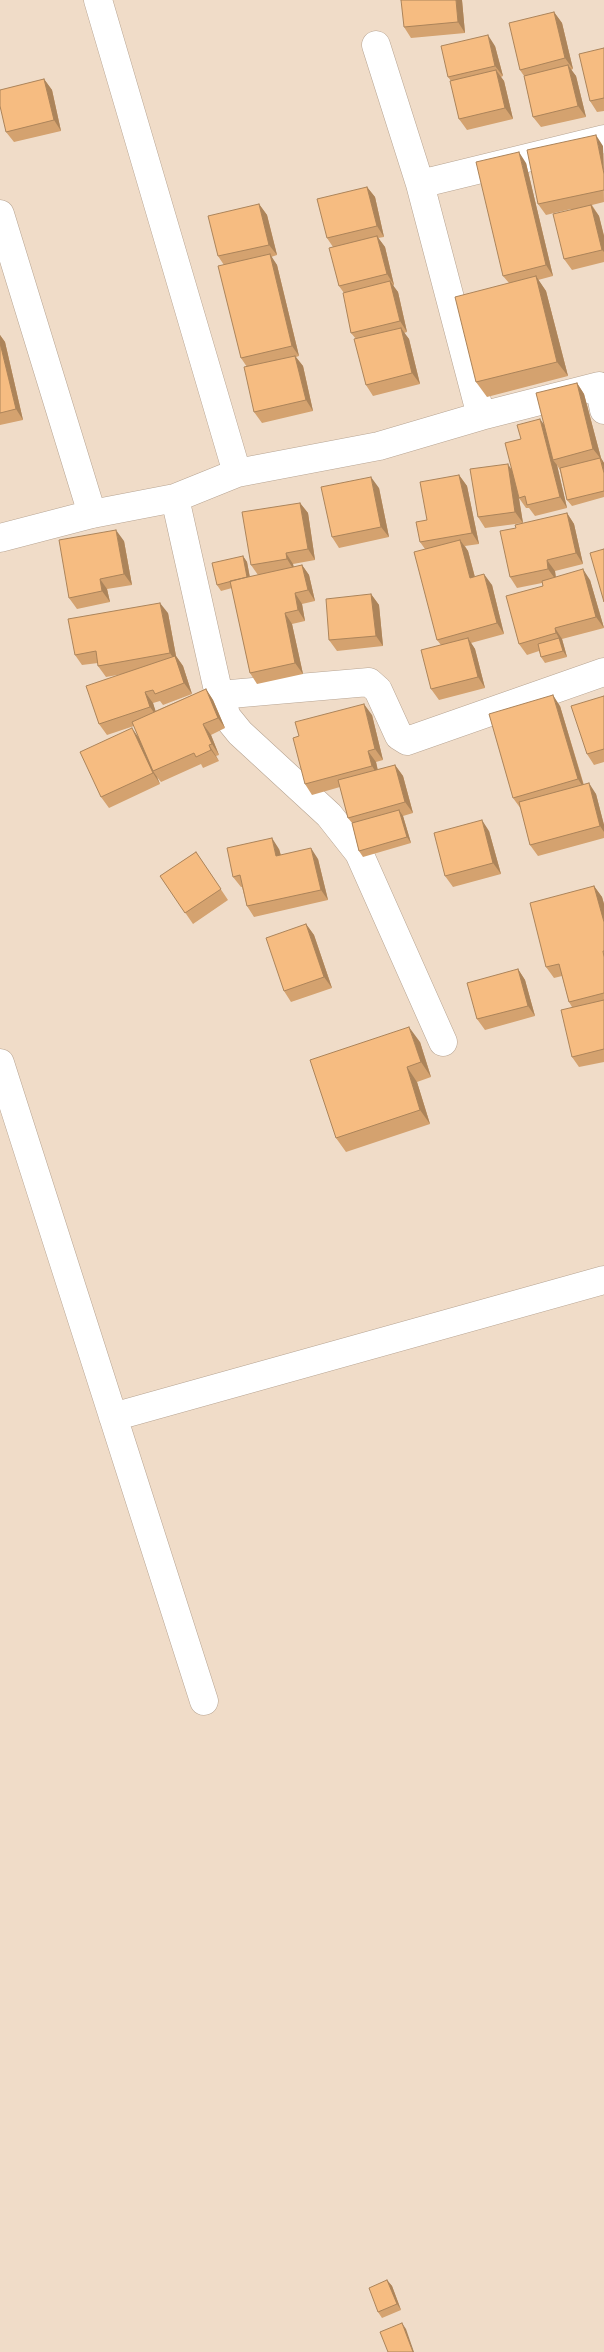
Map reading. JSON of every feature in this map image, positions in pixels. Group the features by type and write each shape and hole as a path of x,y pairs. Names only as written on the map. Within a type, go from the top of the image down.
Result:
{"street":[{"path":"98,0 237,473"},
{"path":"376,45 420,184 481,416"},
{"path":"420,184 604,139"},
{"path":"0,214 92,514"},
{"path":"0,538 92,514 176,498 237,473 379,446 481,416 599,386 604,410"},
{"path":"176,498 220,695 227,717 240,733 329,815 359,853 443,1042"},
{"path":"220,695 369,682 378,690 399,736 407,741 604,672"},
{"path":"0,1063 204,1701"},
{"path":"113,1417 604,1280"}],"building":[{"path":"401,0 456,0 458,22 404,27"},
{"path":"554,12 565,58 520,70 509,23"},
{"path":"488,35 495,66 448,77 441,46"},
{"path":"604,48 604,98 590,101 579,54"},
{"path":"568,65 578,106 533,117 524,76"},
{"path":"496,70 505,108 459,119 450,81"},
{"path":"44,79 54,120 6,132 0,106 0,90"},
{"path":"596,135 604,174 604,190 538,204 527,150"},
{"path":"519,152 546,265 503,276 476,162"},
{"path":"367,187 377,226 327,238 317,199"},
{"path":"259,204 269,245 218,256 208,216"},
{"path":"591,205 602,250 564,259 553,214"},
{"path":"377,236 387,274 339,286 329,248"},
{"path":"270,254 292,346 241,358 218,266"},
{"path":"536,276 557,362 476,382 455,297"},
{"path":"390,281 400,321 351,333 343,293"},
{"path":"401,328 412,373 366,385 354,339"},
{"path":"0,343 16,409 0,413"},
{"path":"295,356 306,400 254,412 244,367"},
{"path":"577,383 593,449 553,460 536,393"},
{"path":"540,419 560,497 527,505 525,496 519,498 505,443 521,439 517,425"},
{"path":"600,458 604,473 604,491 567,500 560,468"},
{"path":"508,464 515,512 478,517 470,469"},
{"path":"459,475 472,533 420,542 416,522 427,520 420,482"},
{"path":"371,477 381,527 332,537 321,487"},
{"path":"300,503 308,549 286,553 287,559 251,565 242,512"},
{"path":"567,513 576,553 547,560 548,569 510,577 500,531 516,528 515,525"},
{"path":"116,530 124,574 100,579 102,591 69,598 59,540"},
{"path":"460,540 470,578 484,574 497,623 437,640 414,552"},
{"path":"604,549 604,602 590,553"},
{"path":"243,556 247,577 217,585 212,563"},
{"path":"302,565 308,590 295,593 298,610 285,613 295,663 250,673 230,581"},
{"path":"583,569 596,617 555,628 556,633 519,644 506,596 543,586 542,581"},
{"path":"371,594 376,636 329,640 326,599"},
{"path":"160,603 170,653 98,666 96,651 75,655 68,619"},
{"path":"468,638 478,677 431,689 421,650"},
{"path":"559,638 563,651 541,657 538,644"},
{"path":"175,656 184,683 155,694 153,690 145,692 150,707 99,724 86,686"},
{"path":"206,689 218,718 203,724 212,744 209,745 211,750 196,757 194,753 153,771 132,722"},
{"path":"553,695 578,779 513,798 489,714"},
{"path":"604,696 604,749 587,754 571,706"},
{"path":"364,704 375,749 368,751 372,766 305,784 293,738 299,736 295,722"},
{"path":"132,728 153,773 101,797 80,752"},
{"path":"395,765 405,802 348,818 338,780"},
{"path":"589,783 600,826 530,845 519,802"},
{"path":"399,810 407,837 359,851 352,823"},
{"path":"482,820 493,863 445,876 434,833"},
{"path":"272,838 276,856 311,848 321,890 247,906 240,875 233,877 227,848"},
{"path":"196,852 221,889 185,913 160,876"},
{"path":"594,886 604,922 604,993 569,1002 559,964 546,967 530,903"},
{"path":"306,924 324,977 284,991 266,938"},
{"path":"518,969 528,1006 477,1019 467,983"},
{"path":"604,1000 604,1049 572,1057 561,1010"},
{"path":"409,1027 421,1062 407,1067 420,1110 336,1138 310,1060"},
{"path":"387,2280 397,2304 378,2312 369,2288"},
{"path":"402,2323 413,2352 388,2352 380,2332"}]}
